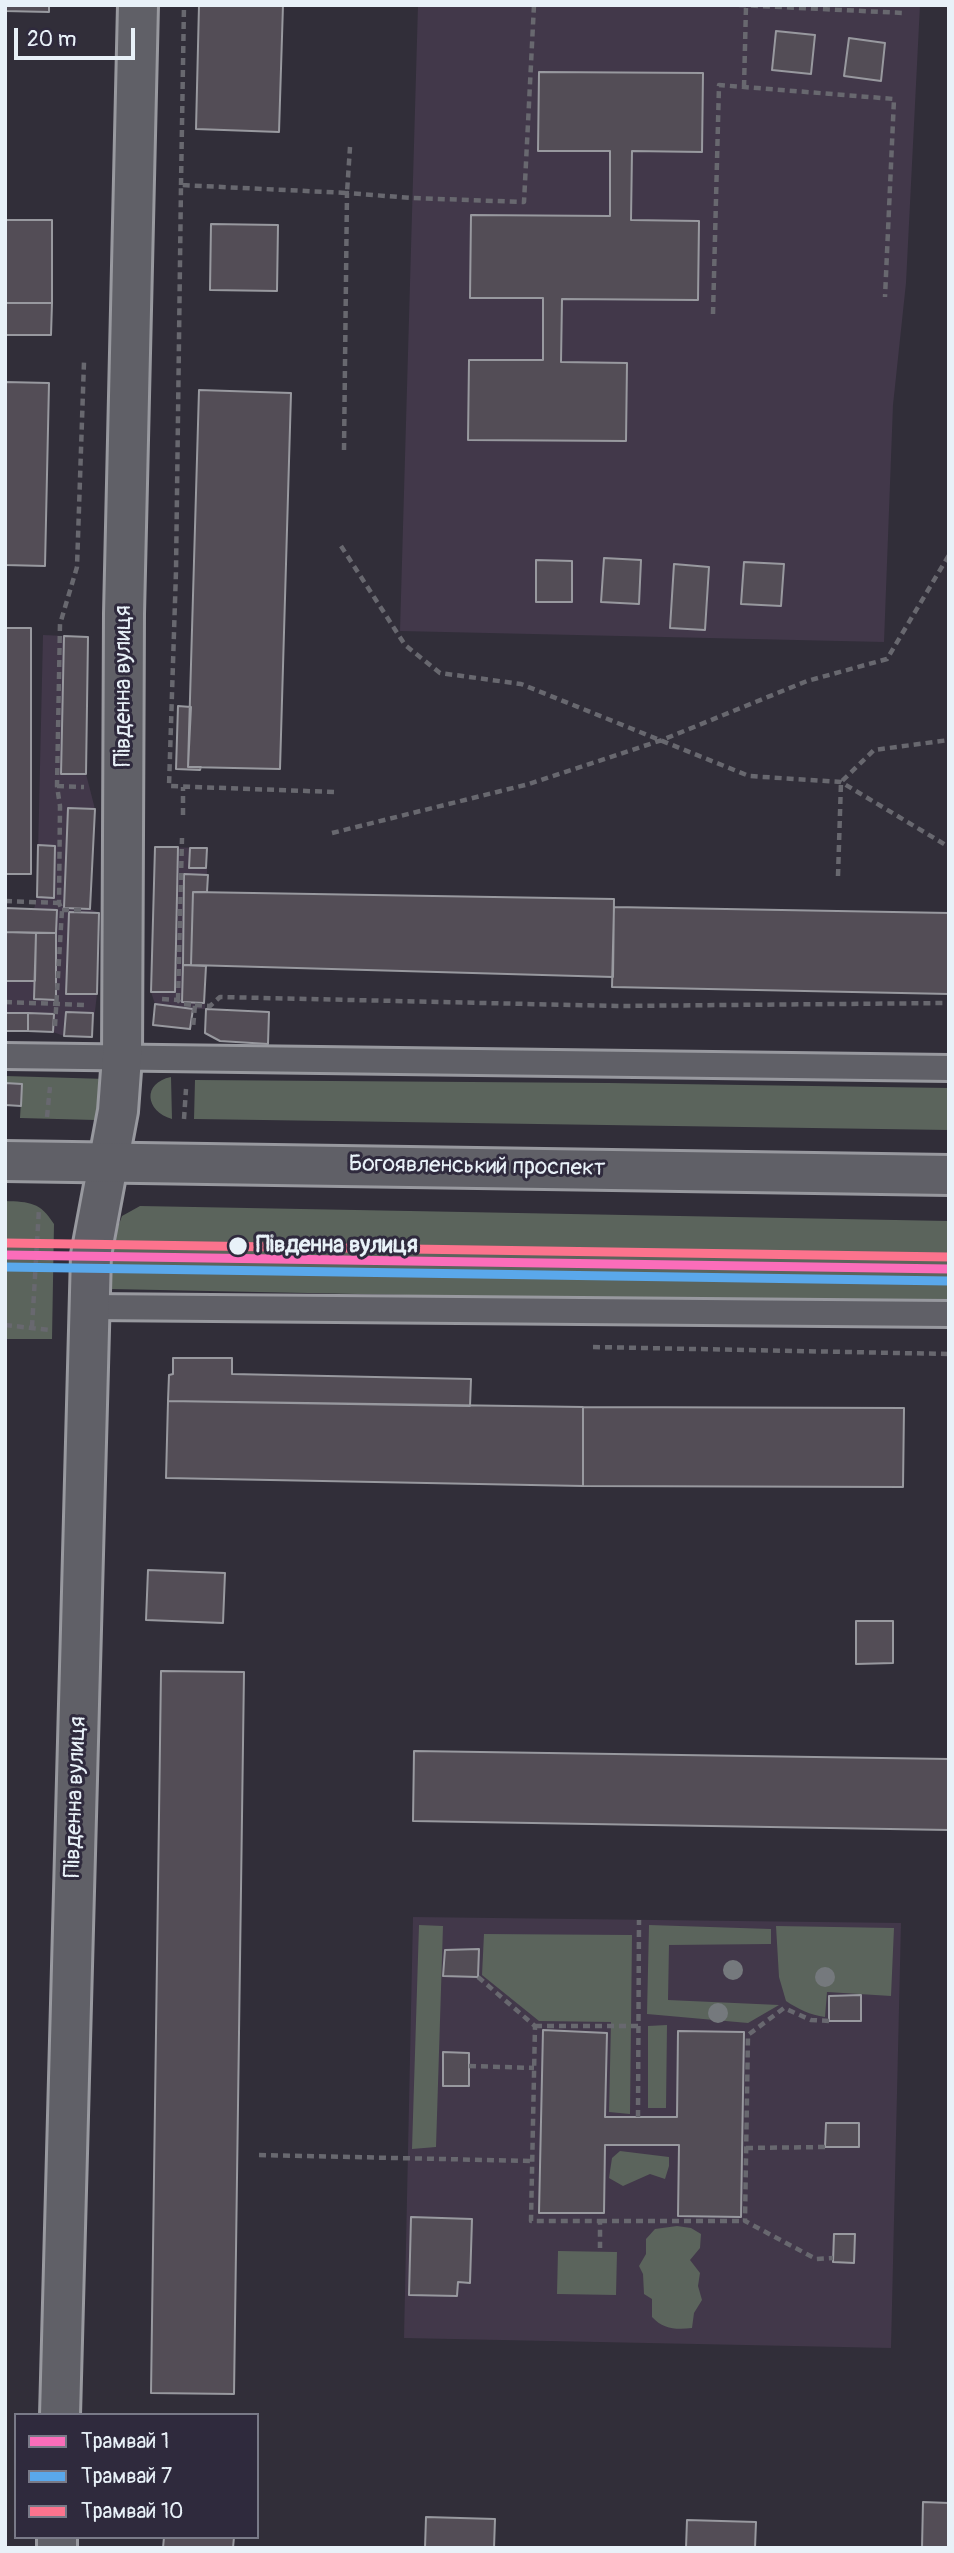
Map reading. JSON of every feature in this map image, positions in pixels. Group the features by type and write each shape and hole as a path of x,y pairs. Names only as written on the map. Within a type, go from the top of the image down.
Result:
{"street":[{"name":"Південна вулиця","path":"60,2413 91,1255 118,1111 122,1057 124,614 138,5"},
{"name":"Богоявленський проспект","path":"5,1161 949,1175"}],"lane":[{"path":"5,1056 949,1068"},
{"path":"90,1307 949,1314"}],"path":[{"path":"184,5 176,558 169,786 334,792"},
{"path":"181,185 524,202 534,5"},
{"path":"739,5 903,13"},
{"path":"744,87 746,6"},
{"path":"713,314 719,85 894,99 885,297"},
{"path":"344,450 350,147"},
{"path":"55,1028 62,910 58,902 60,806 57,786 60,624 77,567 85,362"},
{"path":"341,546 405,645 440,673 521,684 749,776 841,782 949,847"},
{"path":"332,833 530,784 662,740 807,681 887,659 949,555"},
{"path":"838,876 841,782 874,750 949,740"},
{"path":"57,786 85,787"},
{"path":"183,787 183,815"},
{"path":"178,1000 183,838"},
{"path":"5,901 58,902"},
{"path":"62,910 94,909"},
{"path":"158,999 210,1006 220,997 617,1006 949,1003"},
{"path":"5,1002 88,1005"},
{"path":"192,1033 195,1005"},
{"path":"47,1117 51,1075"},
{"path":"184,1119 187,1077"},
{"path":"32,1326 39,1209"},
{"path":"638,2117 639,1920"},
{"path":"478,1978 535,2026 639,2026"},
{"path":"745,2221 748,2035 784,2008 811,2020 829,2021"},
{"path":"535,2026 531,2221 745,2221 816,2259 834,2258"},
{"path":"469,2066 534,2068"},
{"path":"532,2136 541,2137"},
{"path":"746,2148 825,2147"},
{"path":"259,2155 532,2161"},
{"path":"600,2221 600,2248"}],"shaded area":[{"path":"418,5 920,5 906,283 893,405 884,642 400,631"},
{"path":"43,635 88,637 86,774 95,809 90,909 99,913 97,994 92,1037 64,1036 53,1032 5,1031 5,908 34,909 37,897"},
{"path":"155,847 207,848 207,892 194,892 191,965 206,966 205,1009 193,1009 190,1029 153,1025 155,1004 151,992"},
{"path":"5,1076 107,1079 101,1113 95,1120 20,1118 22,1084 5,1083"},
{"path":"171,1077 172,1119 156,1110 150,1097 155,1085"},
{"path":"195,1080 949,1088 949,1130 194,1119"},
{"path":"5,1201 39,1207 54,1224 52,1339 5,1339"},
{"path":"140,1206 949,1221 949,1306 110,1289 115,1235 122,1216"},
{"path":"413,1917 901,1923 891,2348 404,2338"},
{"path":"419,1925 443,1926 436,2147 412,2149"},
{"path":"649,1925 771,1929 771,1944 669,1945 668,2000 779,2005 748,2023 647,2014"},
{"path":"776,1926 894,1928 891,1996 827,1992 825,2017 809,2013 786,2001 779,1977"},
{"path":"484,1934 632,1935 630,2114 609,2112 611,2022 539,2021 482,1975"},
{"path":"667,2025 666,2108 648,2108 648,2026"},
{"path":"620,2151 669,2157 665,2179 650,2174 623,2186 609,2178 612,2158"},
{"path":"677,2226 691,2228 701,2234 700,2248 690,2260 700,2273 698,2286 702,2300 694,2313 692,2328 670,2328 652,2317 652,2299 644,2294 643,2274 639,2266 646,2254 646,2239 655,2229"},
{"path":"558,2251 617,2252 616,2295 557,2294"}],"building":[{"path":"5,5 49,5 49,12 5,11"},
{"path":"199,5 283,5 279,132 196,129"},
{"path":"776,31 815,35 811,74 772,70"},
{"path":"849,38 885,43 881,81 844,76"},
{"path":"539,72 703,73 702,152 632,151 631,220 699,221 698,300 562,299 561,362 627,363 626,441 468,440 469,360 543,360 543,298 470,298 471,215 610,216 610,151 538,151"},
{"path":"5,220 52,220 52,303 5,303"},
{"path":"211,224 278,225 277,291 210,290"},
{"path":"5,303 52,303 51,335 5,335"},
{"path":"5,382 49,383 45,566 5,565"},
{"path":"199,390 291,393 280,769 188,767"},
{"path":"604,558 641,560 639,604 601,602"},
{"path":"536,560 572,561 572,602 536,602"},
{"path":"744,562 784,564 781,606 741,604"},
{"path":"674,564 709,567 705,630 670,628"},
{"path":"5,628 31,628 31,874 5,874"},
{"path":"64,636 88,637 86,774 61,774"},
{"path":"178,706 191,707 188,767 201,767 200,770 176,769"},
{"path":"68,808 95,809 90,909 64,908"},
{"path":"38,845 55,846 54,898 37,897"},
{"path":"155,847 178,847 175,992 151,992"},
{"path":"190,848 207,848 206,868 189,868"},
{"path":"184,874 208,875 207,892 193,892 191,965 183,965"},
{"path":"193,892 614,899 613,977 191,965"},
{"path":"614,907 949,913 949,994 612,987"},
{"path":"5,908 57,910 56,933 5,932"},
{"path":"69,912 99,913 97,994 66,994"},
{"path":"5,932 36,933 35,981 5,981"},
{"path":"36,933 56,933 56,1000 34,999"},
{"path":"183,965 206,966 204,1003 182,1002"},
{"path":"155,1004 193,1009 190,1029 153,1025"},
{"path":"206,1009 269,1012 268,1044 220,1041 205,1033"},
{"path":"66,1012 93,1013 92,1037 64,1036"},
{"path":"5,1013 28,1013 28,1031 5,1031"},
{"path":"28,1013 54,1014 53,1032 28,1031"},
{"path":"5,1083 22,1084 21,1106 5,1105"},
{"path":"173,1358 232,1358 232,1374 471,1379 470,1406 168,1401"},
{"path":"168,1401 583,1407 583,1486 166,1478"},
{"path":"583,1407 904,1408 903,1487 583,1486"},
{"path":"148,1570 225,1573 223,1623 146,1620"},
{"path":"856,1621 893,1621 893,1663 856,1664"},
{"path":"161,1671 244,1672 234,2394 151,2393"},
{"path":"414,1751 949,1759 949,1830 413,1821"},
{"path":"479,1949 478,1977 443,1976 445,1950"},
{"path":"861,1995 861,2021 829,2021 829,1996"},
{"path":"543,2030 607,2033 605,2117 677,2117 678,2031 744,2032 741,2217 678,2216 679,2145 605,2145 604,2213 539,2213"},
{"path":"443,2052 469,2053 469,2086 443,2086"},
{"path":"826,2123 859,2123 859,2147 825,2147"},
{"path":"411,2217 472,2219 470,2283 458,2282 457,2296 409,2295"},
{"path":"834,2234 855,2234 854,2263 833,2262"},
{"path":"923,2502 949,2503 949,2548 922,2548"},
{"path":"426,2517 495,2519 494,2548 425,2548"},
{"path":"687,2520 756,2522 755,2548 686,2548"},
{"path":"164,2539 234,2539 233,2548 163,2548"}],"tram line":[{"name":"10","path":"5,1243 949,1257"},
{"name":"1","path":"5,1255 949,1269"},
{"name":"7","path":"5,1267 949,1281"}],"place":[{"name":"Південна вулиця","path":"238,1246"}]}
